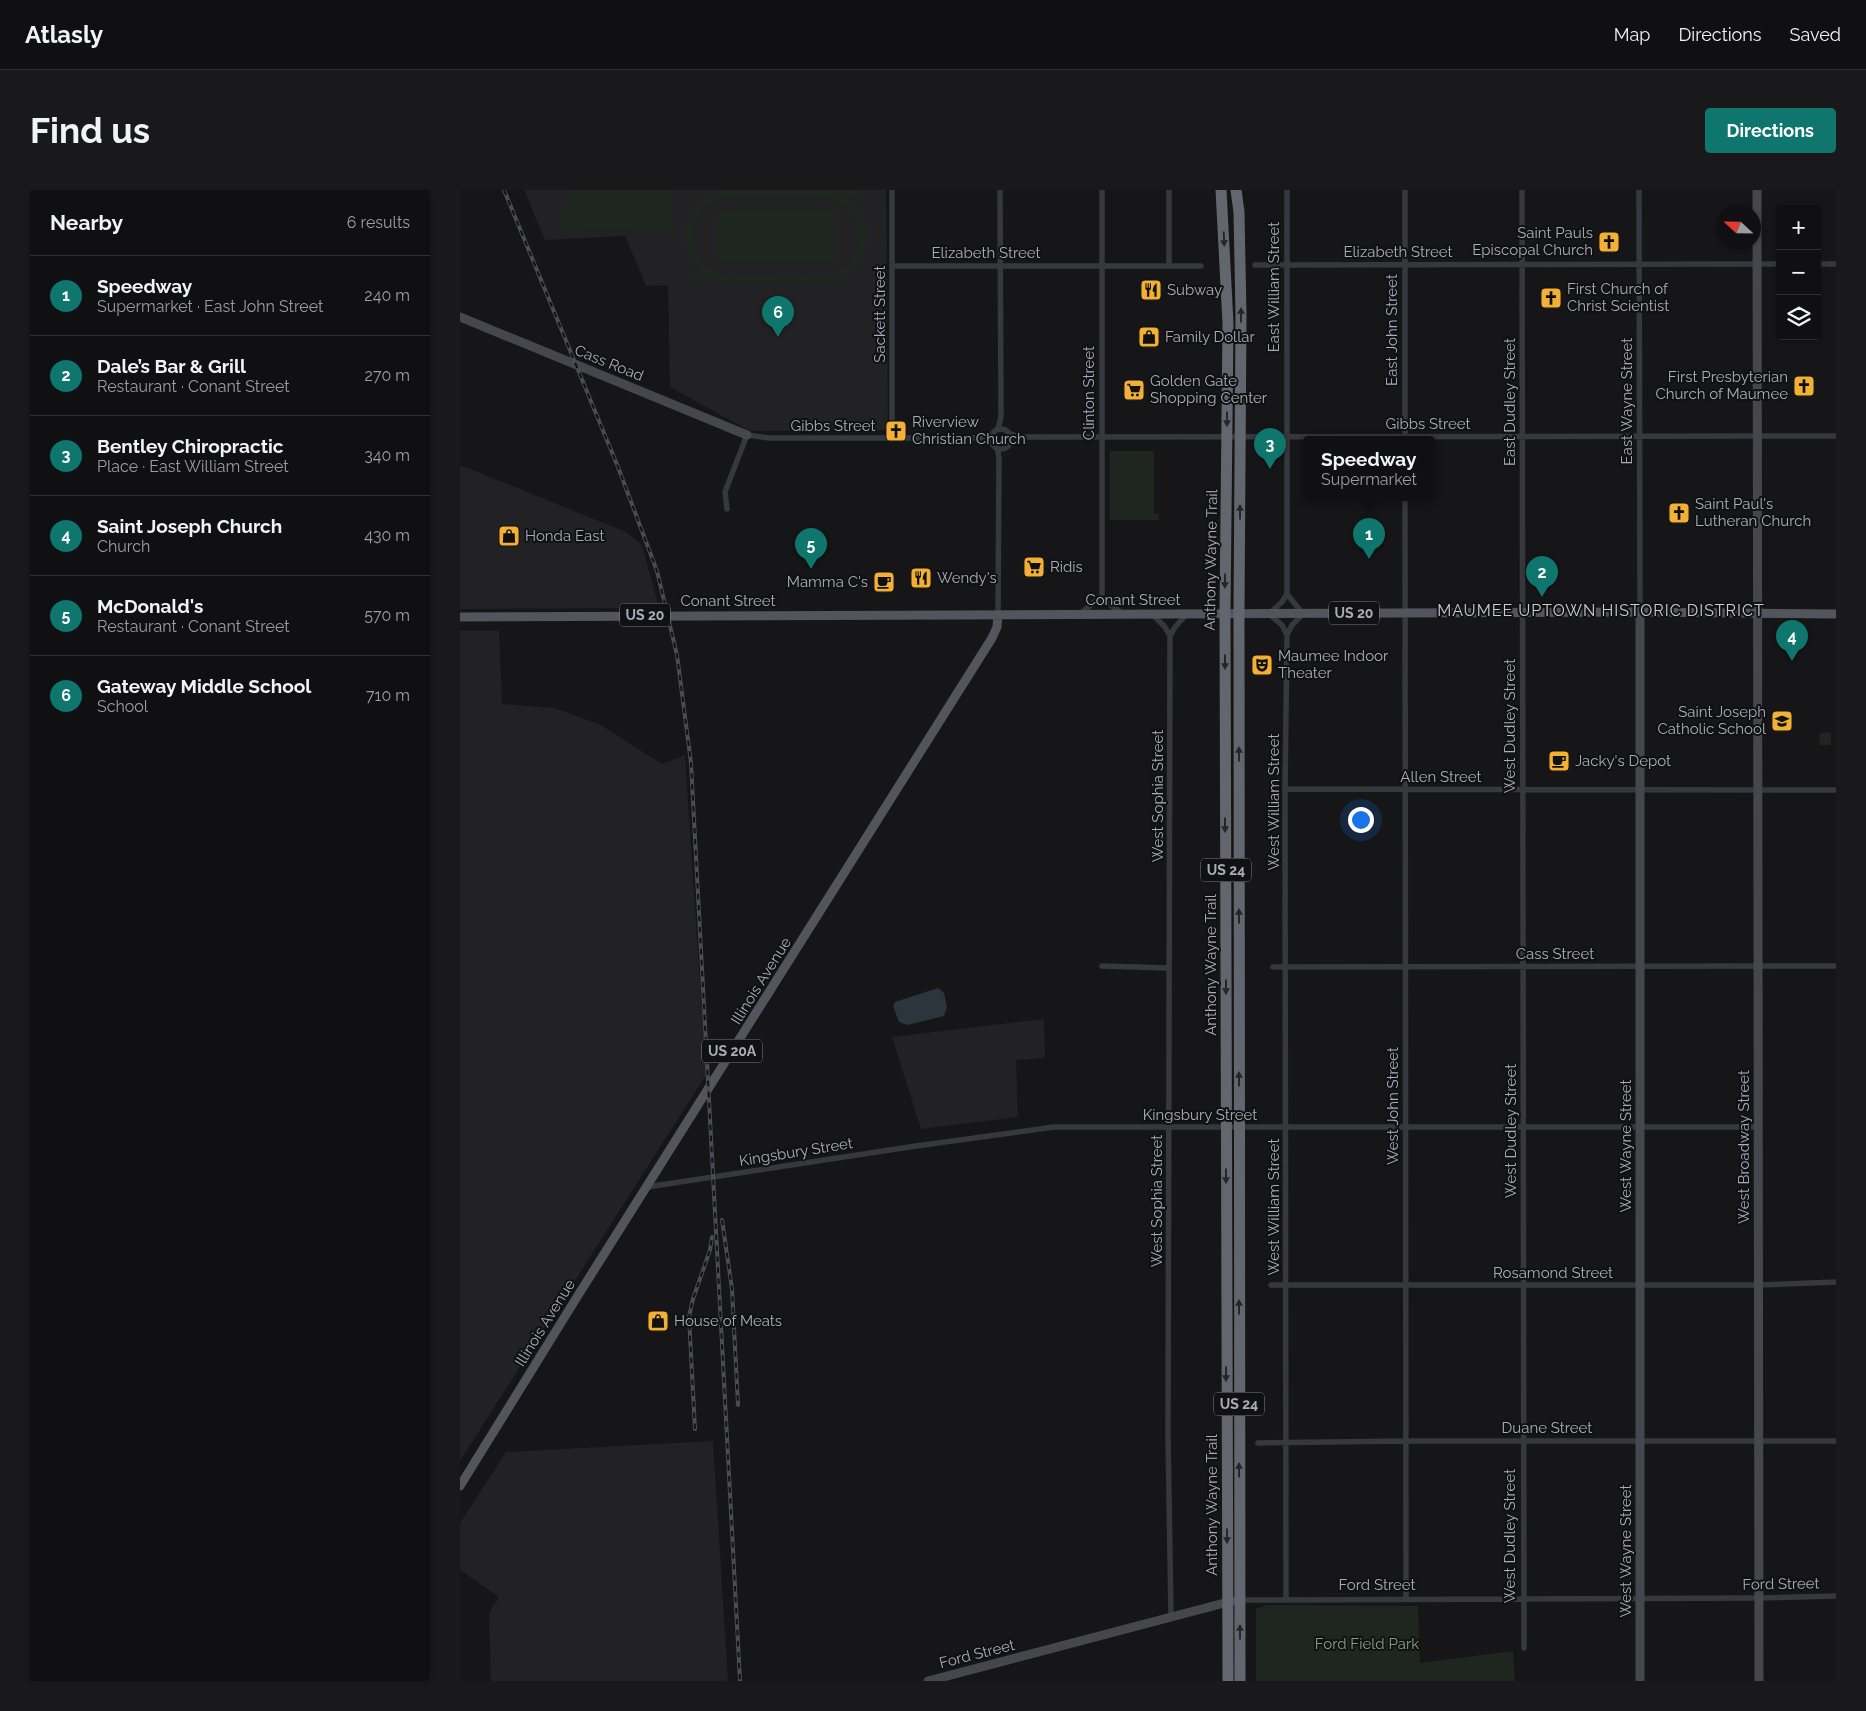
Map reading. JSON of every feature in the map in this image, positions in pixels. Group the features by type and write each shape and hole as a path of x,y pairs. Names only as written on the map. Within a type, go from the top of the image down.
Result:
{"highway":[{"name":"Anthony Wayne Trail","path":"1221,190 1228,323 1225,613 1228,1681"},
{"name":"Anthony Wayne Trail","path":"1236,190 1239,212 1240,279 1240,1681"}],"main road":[{"name":"Conant Street","path":"460,616 1640,612 1836,614"},
{"name":"Illinois Avenue","path":"460,1486 992,638 997,627 998,615"}],"street":[{"name":"Sackett Street","path":"892,190 892,438"},
{"path":"1000,190 1001,431 1007,446 1000,458"},
{"name":"Clinton Street","path":"1102,190 1102,596"},
{"path":"1169,190 1169,265"},
{"name":"East William Street","path":"1287,190 1287,594"},
{"name":"East John Street","path":"1404,190 1405,436"},
{"name":"East Dudley Street","path":"1522,190 1523,613"},
{"name":"East Wayne Street","path":"1639,190 1640,612"},
{"name":"West Broadway Street","path":"1757,190 1758,1681"},
{"name":"Elizabeth Street","path":"1255,265 1776,264"},
{"path":"1821,264 1836,264"},
{"name":"Elizabeth Street","path":"892,266 1200,266"},
{"name":"Cass Road","path":"460,316 747,435"},
{"path":"998,615 1000,458 994,445 1001,431"},
{"name":"Gibbs Street","path":"747,435 769,438 979,438 1001,431 1021,438 1303,437"},
{"path":"727,509 725,492 747,435"},
{"name":"Gibbs Street","path":"1435,438 1522,436 1836,436"},
{"name":"Gibbs Street","path":"979,438 994,445 1007,446 1021,438"},
{"path":"1405,501 1405,613"},
{"path":"1287,594 1303,614 1292,625 1288,635 1282,625 1269,614 1282,602 1287,594"},
{"path":"1080,614 1102,596 1108,604 1123,614"},
{"name":"West Wayne Street","path":"1640,612 1640,1681"},
{"name":"West John Street","path":"1405,613 1406,1599"},
{"name":"West Dudley Street","path":"1523,613 1524,1648"},
{"path":"1152,614 1166,627 1170,636"},
{"path":"1170,636 1176,625 1188,614"},
{"name":"West William Street","path":"1286,1599 1286,789 1288,635"},
{"name":"West Sophia Street","path":"1170,636 1168,1436 1171,1616"},
{"name":"Allen Street","path":"1286,789 1836,790"},
{"path":"1102,966 1169,968"},
{"name":"Cass Street","path":"1273,967 1836,966"},
{"name":"Kingsbury Street","path":"647,1187 916,1146 1054,1128 1758,1127"},
{"name":"Rosamond Street","path":"1271,1285 1758,1285 1836,1282"},
{"name":"Duane Street","path":"1258,1443 1640,1440 1836,1441"},
{"name":"Ford Street","path":"928,1681 1227,1601 1286,1599 1758,1598 1836,1596"}],"shaded area":[{"path":"524,190 886,190 888,430 750,431 670,387 668,285 646,286 625,236 545,240"},
{"path":"460,465 626,532 642,545 659,608 460,609"},
{"path":"460,631 499,631 502,704 554,708 599,724 662,764 685,755 706,1075 460,1461"},
{"path":"938,988 944,993 947,1007 944,1016 907,1025 899,1022 893,1006 895,1002"},
{"path":"1044,1019 1045,1058 1016,1060 1018,1117 921,1129 892,1037"},
{"path":"713,1441 728,1681 491,1681 489,1613 499,1597 460,1570 460,1523 506,1452"}],"green space":[{"path":"568,190 672,190 672,224 667,231 640,233 626,229 561,232 559,230"},
{"path":"724,190 860,190 860,197 848,198 858,209 864,221 867,234 866,247 862,259 854,269 843,276 828,281 692,282 692,274 704,273 694,263 688,250 685,238 687,225 691,213 699,202 710,195","holes":["734,197 824,197 839,202 850,211 857,223 859,236 857,249 850,260 839,269 824,274 722,273 712,269 701,259 694,244 694,225 706,207 718,200"]},
{"path":"718,210 835,210 835,262 718,262"},
{"path":"1110,451 1154,451 1154,513 1159,514 1159,520 1110,520"},
{"path":"1829,732 1831,735 1831,745 1819,745 1820,733"},
{"name":"Ford Field Park","path":"1268,1605 1418,1606 1420,1663 1513,1651 1515,1681 1256,1681 1256,1609"}],"railway":[{"path":"504,190 618,467 657,571 677,655 691,763 740,1681"},
{"path":"722,1220 732,1289 738,1405"},
{"path":"695,1429 689,1317 693,1299 710,1250 712,1237"}],"place":[{"name":"Saint Pauls Episcopal Church","path":"1609,242"},
{"name":"Subway","path":"1151,290"},
{"name":"First Church of Christ Scientist","path":"1551,298"},
{"name":"Gateway Middle School","path":"778,337"},
{"name":"Family Dollar","path":"1149,337"},
{"name":"First Presbyterian Church of Maumee","path":"1804,386"},
{"name":"Golden Gate Shopping Center","path":"1134,390"},
{"name":"Riverview Christian Church","path":"896,431"},
{"name":"Bentley Chiropractic","path":"1270,469"},
{"name":"Saint Paul's Lutheran Church","path":"1679,513"},
{"name":"Honda East","path":"509,536"},
{"name":"Speedway","path":"1369,559"},
{"name":"Ridis","path":"1034,567"},
{"name":"McDonald's","path":"811,569"},
{"name":"Wendy's","path":"921,578"},
{"name":"Mamma C's","path":"884,582"},
{"name":"Dale’s Bar & Grill","path":"1542,597"},
{"name":"Saint Joseph Church","path":"1792,661"},
{"name":"Maumee Indoor Theater","path":"1262,665"},
{"name":"Saint Joseph Catholic School","path":"1782,721"},
{"name":"Jacky's Depot","path":"1559,761"},
{"name":"House of Meats","path":"658,1321"}],"district":[{"name":"MAUMEE UPTOWN HISTORIC DISTRICT","path":"1601,610"}]}
